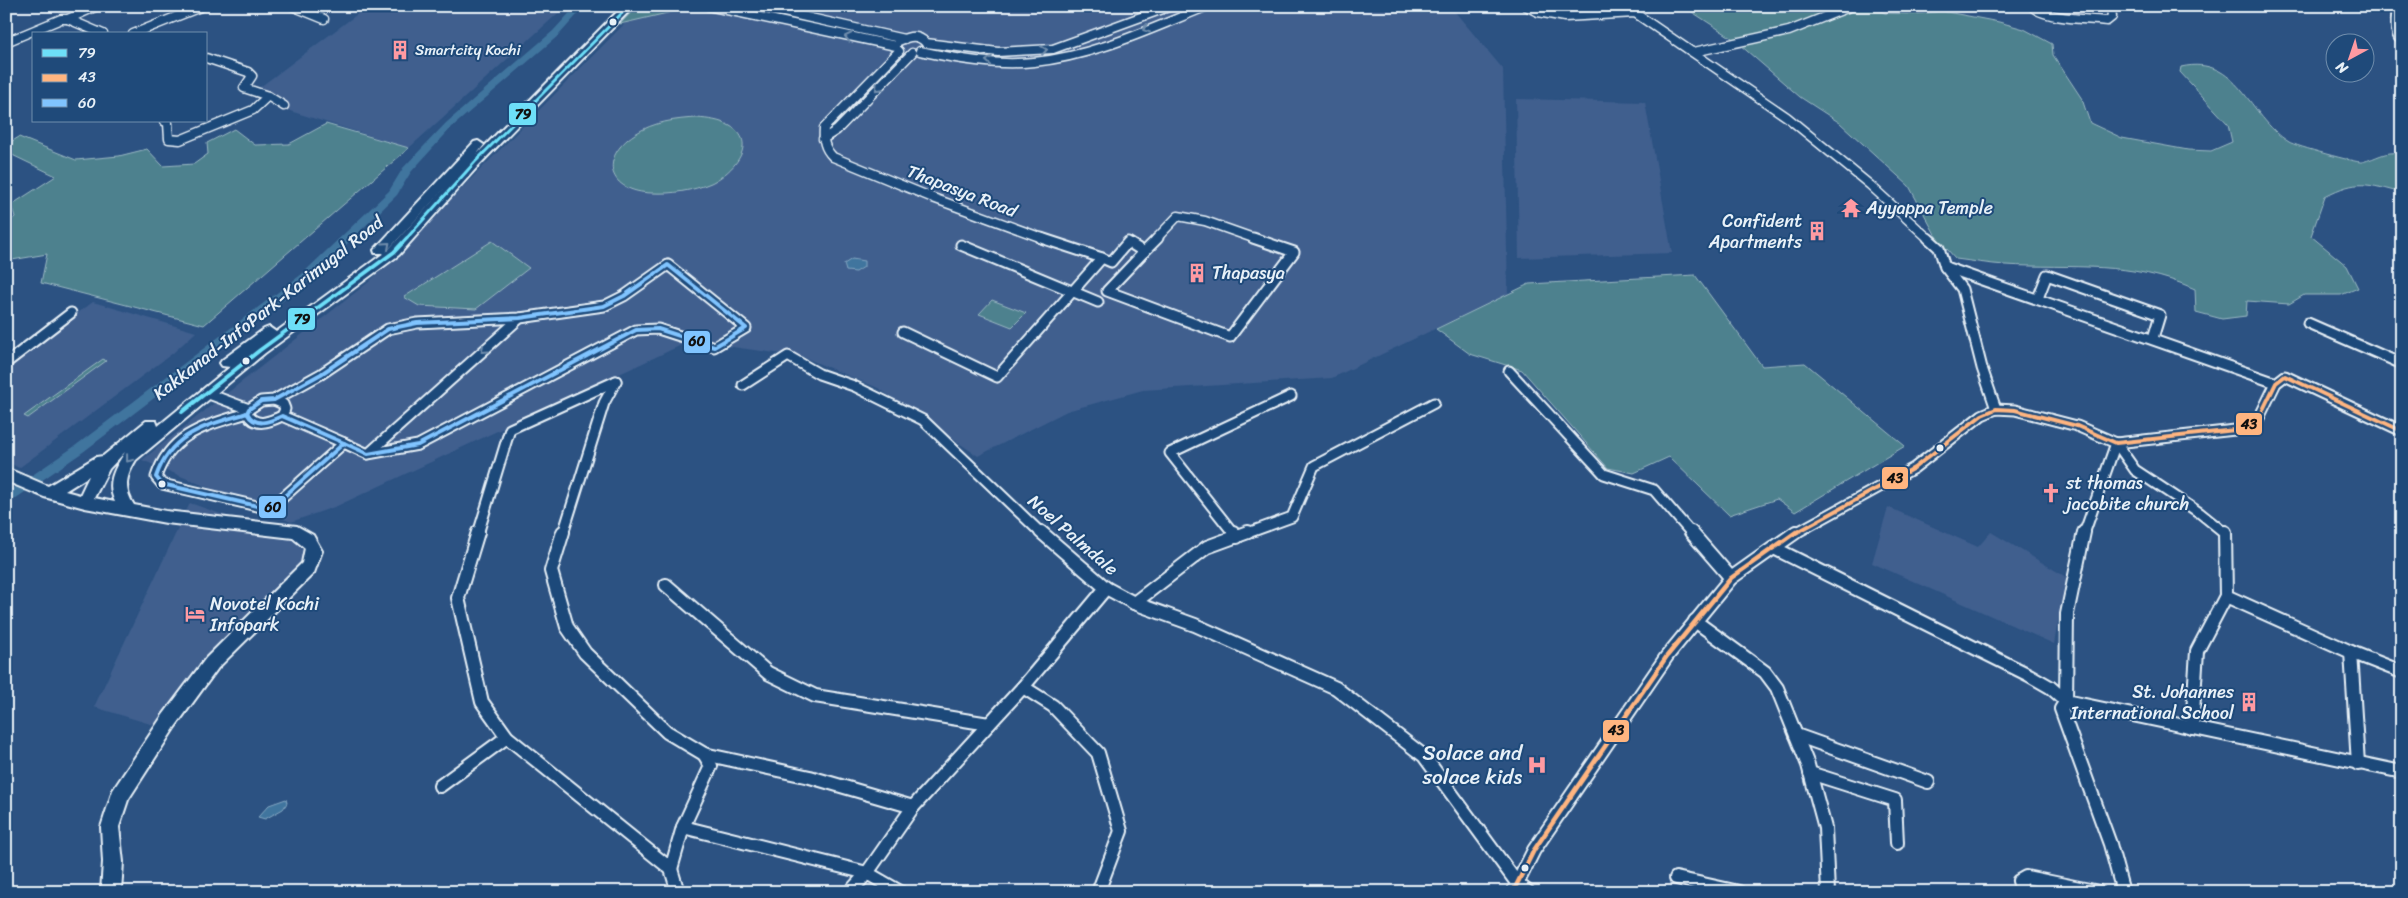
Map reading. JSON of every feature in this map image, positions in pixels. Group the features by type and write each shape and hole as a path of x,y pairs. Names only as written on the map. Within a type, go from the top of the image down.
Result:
{"main road":[{"name":"Kakkanad-InfoPark-Karimugal Road","path":"128,509 118,496 117,484 127,461 144,443 394,238 462,161 614,6"},
{"name":"Kakkanad-InfoPark-Karimugal Road","path":"85,502 93,478 109,456 248,346 304,313 384,261 407,240 475,162 629,6"},
{"path":"2398,6 2397,30 2402,42"},
{"path":"47,492 109,456"},
{"path":"12,477 47,492 85,502 166,517 296,532 307,539 314,548 314,557 308,568 243,630 199,678 120,796 110,828 113,862 111,892"}],"street":[{"path":"6,42 97,6"},
{"path":"138,32 203,6"},
{"path":"292,6 324,19"},
{"path":"708,6 916,52 989,61 1024,63 1050,60 1111,42 1208,6"},
{"path":"757,6 904,39 920,38 926,43 998,52 1033,52 1053,49 1171,6"},
{"path":"1526,6 1550,17 1599,17 1636,13"},
{"path":"1629,6 1636,13 1787,117 1870,185 1939,248 1945,267 1962,289 1982,368 1996,409"},
{"path":"1694,52 1789,31 1852,6"},
{"path":"2032,6 2034,9 2050,15 2107,21 2112,17 2111,6"},
{"path":"68,18 99,32"},
{"path":"823,139 824,128 898,48 904,39"},
{"path":"823,139 837,130 926,43"},
{"path":"208,59 248,72 252,76 244,88 268,96 284,106"},
{"path":"166,122 168,123 169,139 180,140 253,110 268,96"},
{"name":"Thapasya Road","path":"823,139 825,150 842,161 1028,234 1102,258"},
{"path":"1178,216 1205,221 1294,252 1230,336 1107,291 1144,252 1178,216"},
{"path":"903,332 996,377 1102,258 1111,262 1128,242 1144,252"},
{"path":"961,245 1098,302"},
{"path":"282,416 344,443 368,454 418,445 636,330 658,329 714,347 746,328 668,265 624,296 604,306 520,318 417,323 388,329 321,374 274,400 261,401 248,411 200,429 181,439 170,447 159,464 156,477 162,484 270,510 344,443"},
{"path":"1945,267 2038,298 2276,383"},
{"path":"2038,298 2047,276 2160,315 2152,338"},
{"path":"6,363 71,312"},
{"path":"368,454 520,318"},
{"path":"2308,323 2402,364"},
{"name":"Noel Palmdale","path":"743,385 788,356 820,374 854,386 924,420 1052,543 1106,588 1134,603 1195,625 1336,688 1424,756 1515,887 1528,892"},
{"path":"1509,371 1604,474 1654,490 1730,578"},
{"path":"2116,444 2235,430 2258,420 2276,383 2285,376 2402,431"},
{"path":"671,869 506,737 482,702 458,598 510,429 616,381 604,403 551,571 567,627 585,653 667,732 704,754 810,777 913,806"},
{"path":"206,393 248,411"},
{"path":"1238,537 1170,453 1291,396"},
{"path":"248,411 249,419 257,423 268,423 282,416 285,409 283,404 274,400"},
{"path":"1134,603 1207,547 1292,517 1314,466 1434,403"},
{"path":"1515,887 1534,850 1667,656 1730,578 1793,534 1914,468 1982,415 1996,409 2015,410 2077,426 2116,444 2135,470 2200,513 2226,533 2226,596 2197,651 2192,728"},
{"path":"2116,444 2086,525 2067,614 2066,701 2061,708 2110,844 2123,892"},
{"path":"1774,548 2050,686 2066,701 2402,772"},
{"path":"666,585 768,673 815,696 989,724"},
{"path":"850,892 867,873 913,806 1023,687 1106,588"},
{"path":"2226,596 2350,652 2402,672"},
{"path":"1695,621 1765,672 1777,688 1810,773 1825,828 1828,892"},
{"path":"2350,652 2358,764"},
{"path":"1023,687 1053,706 1098,753 1121,831 1098,892"},
{"path":"1796,735 1928,782"},
{"path":"440,786 506,737"},
{"path":"678,892 671,869 683,827 711,766 704,754"},
{"path":"1810,773 1895,800 1898,843"},
{"path":"683,827 867,873 900,892"},
{"path":"2022,892 2019,881 2026,877 2034,877 2099,892"},
{"path":"1676,878 1739,892"}],"shaded area":[{"path":"368,6 566,6 409,148 290,111 275,96 260,87"},
{"path":"642,6 1450,6 1503,69 1508,294 1332,378 1143,390 1067,411 978,456 878,388 803,357 690,341 337,506 291,522 142,460 370,281"},
{"path":"1516,99 1645,102 1672,253 1519,258"},
{"path":"852,259 864,261 864,267 856,272 846,271 844,264"},
{"path":"93,302 196,332 173,353 19,468 6,461 6,365"},
{"name":"Novotel Kochi Infopark","path":"190,503 292,539 306,554 296,573 207,655 157,726 94,707"},
{"path":"1888,507 1978,547 1991,532 2066,577 2054,644 1872,563"},
{"path":"286,799 287,803 283,809 265,819 258,817 269,805"}],"green space":[{"path":"637,6 689,8 620,24"},
{"path":"1683,6 1870,6 1885,13 1915,14 1942,11 1999,22 2024,29 2052,44 2053,55 2082,99 2090,123 2122,138 2188,150 2211,151 2232,142 2228,124 2180,72 2181,67 2201,65 2216,70 2230,78 2275,131 2289,142 2358,162 2385,154 2402,153 2402,193 2380,187 2355,185 2325,196 2311,236 2347,266 2358,288 2341,295 2304,295 2289,304 2247,301 2246,316 2222,319 2196,312 2195,289 2147,274 2101,268 2005,265 1956,259 1937,238 1909,186 1840,123 1800,97 1732,38"},
{"path":"697,118 722,122 739,133 743,141 743,149 740,157 727,172 704,186 667,193 637,191 626,187 618,180 613,172 613,163 616,153 623,143 649,127 681,119"},
{"path":"326,124 409,148 204,325 41,283 47,254 6,261 6,225 15,217 11,205 56,176 6,152 6,145 19,137 76,160 119,156 147,149 163,166 194,164 208,154 207,143 234,129 255,145 289,144"},
{"path":"492,241 529,268 476,309 419,306 404,297"},
{"path":"1695,275 1762,366 1805,363 1905,446 1795,512 1777,499 1729,515 1669,457 1634,473 1608,468 1522,370 1470,354 1436,329 1529,284"},
{"path":"992,300 1026,313 1012,327 979,314"},
{"path":"103,359 106,361 28,418 24,416"}],"waterway":[{"path":"6,500 79,449 306,277 393,193 407,170 449,125 556,33 581,6"}],"transit line":[{"name":"79","path":"182,412 260,350 394,252 475,162 629,6"},
{"name":"60","path":"247,413 204,427 179,440 161,462 156,477 162,484 270,509 344,443 368,454 418,445 636,330 658,329 714,347 746,328 668,265 624,296 604,306 520,318 417,323 388,329 321,374 274,400 261,401 249,409 247,413 253,421 258,423 267,422 282,416 344,443"},
{"name":"43","path":"1513,892 1534,850 1667,656 1731,578 1793,534 1914,468 1982,415 1996,409 2015,410 2077,426 2116,443 2235,430 2258,420 2276,383 2285,376 2402,431"}],"place":[{"name":"Smartcity Kochi","path":"400,50"},
{"name":"Ayyappa Temple","path":"1851,208"},
{"name":"Confident Apartments","path":"1817,231"},
{"name":"Thapasya","path":"1197,273"},
{"name":"st thomas jacobite church","path":"2051,493"},
{"name":"Novotel Kochi Infopark","path":"195,614"},
{"name":"St. Johannes International School","path":"2249,702"},
{"name":"Solace and solace kids","path":"1537,765"}]}
